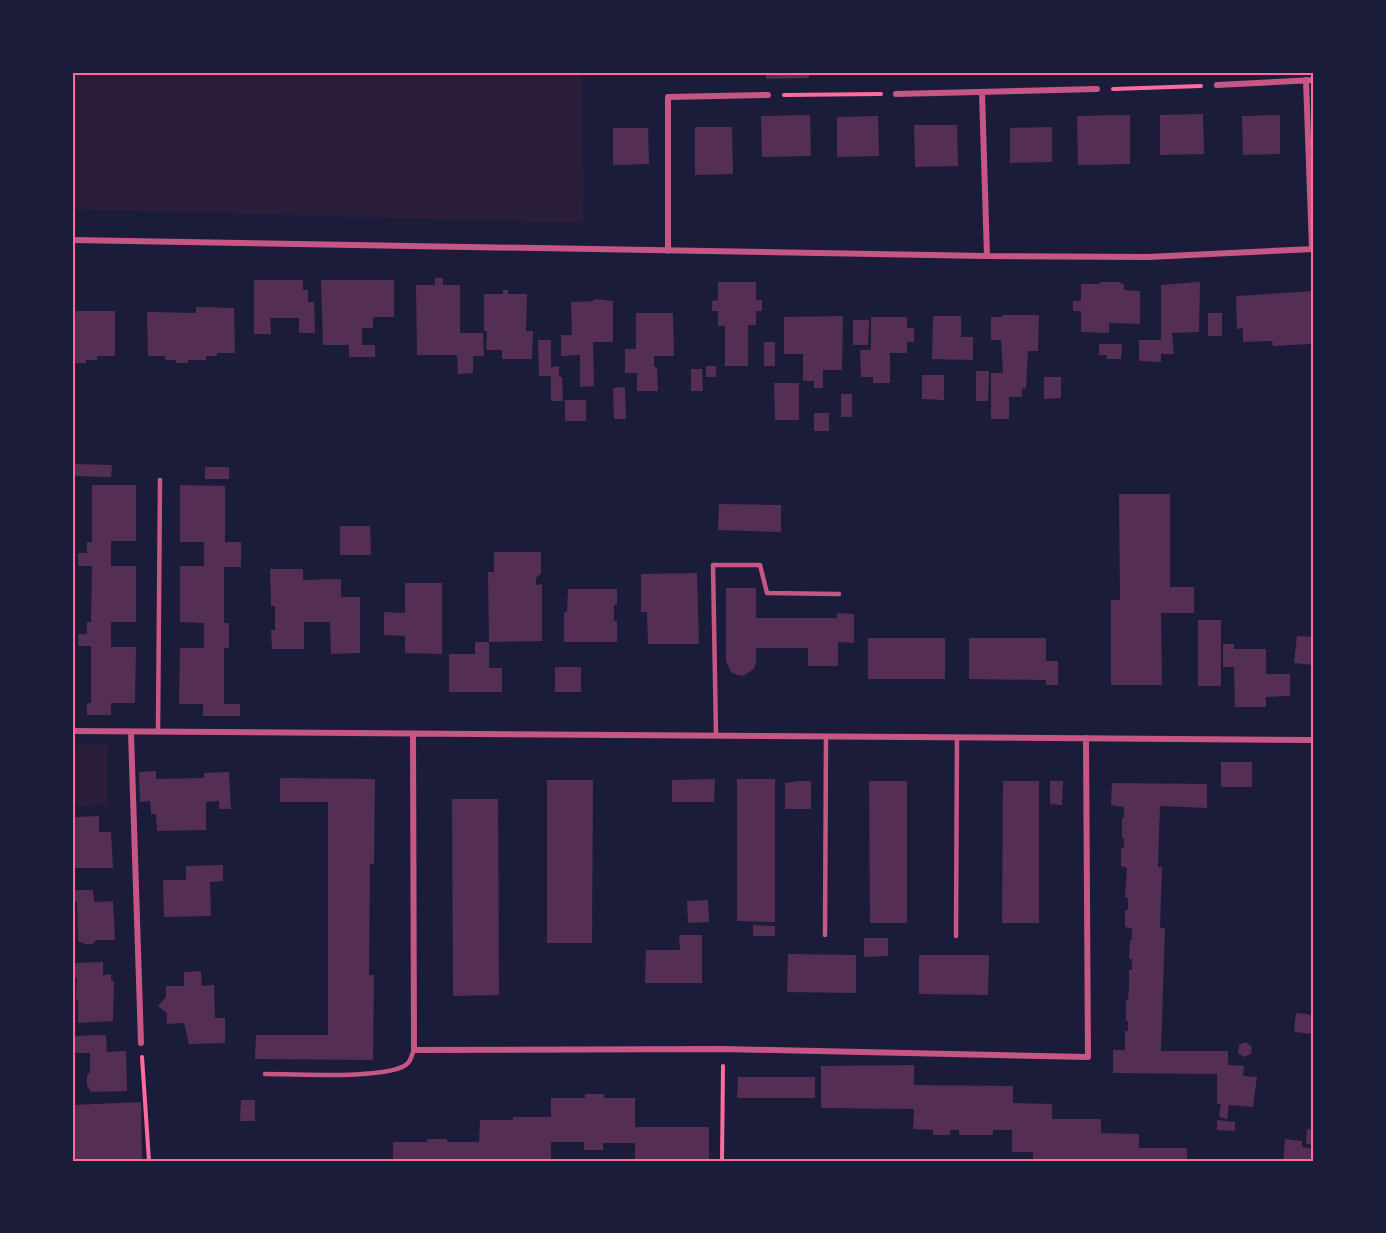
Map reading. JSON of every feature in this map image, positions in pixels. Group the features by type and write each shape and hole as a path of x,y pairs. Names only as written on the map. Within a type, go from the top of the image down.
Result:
{"street":[{"path":"72,240 987,256 1148,257 1313,249 1306,80"},
{"path":"1217,85 1314,80"},
{"path":"896,94 1097,89"},
{"path":"982,93 987,256"},
{"path":"668,251 668,97 768,95"},
{"path":"72,731 1314,741"},
{"path":"130,733 141,1043"},
{"path":"412,734 414,1050 723,1049 1088,1057 1086,738"}],"lane":[{"path":"158,731 160,480"},
{"path":"716,735 713,565 760,565 767,593 839,594"},
{"path":"825,935 826,736"},
{"path":"956,936 957,737"},
{"path":"265,1074 371,1074 394,1071 408,1063 414,1050"}],"path":[{"path":"1097,89 1217,85"},
{"path":"768,95 896,94"},
{"path":"141,1043 149,1161"},
{"path":"722,1161 723,1049"}],"shaded area":[{"path":"72,72 582,72 584,223 72,209"},
{"path":"72,745 107,745 107,805 72,806"}],"building":[{"path":"766,72 809,72 809,78 766,79"},
{"path":"1203,114 1204,154 1160,155 1160,115"},
{"path":"810,115 811,156 762,157 761,116"},
{"path":"1130,115 1130,164 1078,165 1077,116"},
{"path":"1280,115 1280,154 1243,155 1242,116"},
{"path":"878,116 879,156 837,157 837,117"},
{"path":"914,125 957,125 958,166 915,167"},
{"path":"695,127 732,127 733,174 695,175"},
{"path":"1052,127 1052,162 1010,163 1010,128"},
{"path":"613,128 648,128 649,164 613,165"},
{"path":"435,278 443,278 443,285 460,285 460,333 483,333 484,356 473,356 473,373 458,374 457,355 417,355 416,285 435,285"},
{"path":"254,280 303,280 303,290 308,290 308,302 314,302 315,333 299,333 299,318 270,318 271,334 254,334"},
{"path":"321,280 394,280 394,317 373,317 373,328 362,328 362,345 375,345 375,357 349,357 349,345 323,345"},
{"path":"718,282 756,282 756,300 762,300 762,311 756,311 756,325 748,325 748,366 725,366 725,326 718,326 718,311 712,311 712,301 718,300"},
{"path":"1100,282 1121,282 1124,284 1124,290 1140,291 1140,324 1109,323 1109,333 1081,332 1081,311 1073,311 1073,301 1081,301 1081,284 1100,284"},
{"path":"1200,282 1199,332 1172,333 1174,354 1161,354 1161,362 1139,361 1139,340 1161,340 1161,285"},
{"path":"503,290 508,290 508,294 527,294 526,331 533,331 532,359 502,359 502,350 486,350 484,294 503,294"},
{"path":"1314,291 1314,338 1311,339 1311,344 1273,346 1272,341 1243,342 1243,328 1237,329 1236,296"},
{"path":"595,299 613,301 613,342 593,342 594,386 580,387 580,355 561,356 561,335 572,335 571,302"},
{"path":"196,307 234,308 235,353 217,353 217,356 206,356 206,360 188,360 188,363 165,360 165,356 148,356 147,312 196,313"},
{"path":"76,311 115,311 115,356 97,356 97,360 74,363 72,360 72,313"},
{"path":"636,313 673,313 674,356 654,356 658,391 637,391 637,373 625,373 625,349 636,349"},
{"path":"1208,313 1222,313 1222,336 1208,336"},
{"path":"1002,315 1039,315 1038,351 1028,351 1026,389 1022,388 1022,397 1009,397 1009,419 991,419 991,373 1003,373 1001,340 991,340 991,317 1002,317"},
{"path":"843,316 842,370 823,370 823,388 814,388 814,381 803,381 803,354 784,354 784,317"},
{"path":"933,316 961,316 961,337 973,337 973,360 932,359"},
{"path":"871,317 907,317 907,328 914,328 914,342 907,342 907,353 890,353 890,383 873,383 873,377 861,377 860,350 871,350"},
{"path":"853,320 869,320 868,345 853,345"},
{"path":"538,340 551,340 551,367 559,366 563,401 551,401 551,376 539,376"},
{"path":"764,342 775,342 775,366 764,366"},
{"path":"1099,344 1122,344 1121,359 1107,359 1107,355 1099,355"},
{"path":"706,366 716,366 716,377 706,377"},
{"path":"691,369 702,369 703,391 691,391"},
{"path":"976,371 989,371 988,401 976,401"},
{"path":"922,375 944,375 944,400 922,399"},
{"path":"1044,377 1061,377 1061,398 1044,399"},
{"path":"774,383 799,383 799,420 775,420"},
{"path":"625,387 626,419 614,419 613,388"},
{"path":"841,394 852,394 852,417 841,417"},
{"path":"565,400 586,400 586,421 565,421"},
{"path":"814,413 829,413 829,431 814,431"},
{"path":"74,464 112,465 111,477 73,476"},
{"path":"205,467 229,467 229,479 205,479"},
{"path":"92,485 136,485 136,541 111,541 111,566 136,566 136,622 111,622 111,647 136,647 135,703 111,703 111,715 87,715 87,703 91,703 91,646 78,646 78,634 87,634 87,622 91,622 92,566 78,566 78,553 87,553 87,542 92,542"},
{"path":"180,485 225,486 225,542 241,542 241,567 224,567 224,623 229,623 229,648 224,648 224,704 240,704 240,716 203,716 203,704 179,704 180,648 204,648 204,623 180,622 180,566 204,566 204,542 180,542"},
{"path":"1119,494 1170,494 1170,587 1194,587 1194,613 1161,613 1162,685 1111,685 1111,600 1120,600"},
{"path":"719,504 781,505 781,532 718,530"},
{"path":"340,526 370,526 371,555 340,555"},
{"path":"494,552 541,552 541,573 536,578 536,585 542,584 542,641 489,642 488,572 494,572"},
{"path":"270,569 303,569 303,580 341,579 341,597 360,597 360,653 331,654 330,622 304,622 304,649 272,649 271,630 275,630 275,606 271,606"},
{"path":"697,573 699,644 648,644 647,612 641,612 641,574"},
{"path":"405,583 442,583 442,654 405,653 405,636 384,635 384,612 405,613"},
{"path":"726,588 756,588 756,618 837,618 839,613 854,614 854,643 838,642 838,666 808,666 808,648 756,648 754,669 743,676 737,675 731,672 726,661"},
{"path":"568,589 617,589 614,621 617,621 617,642 564,642 564,612 567,612"},
{"path":"1198,620 1221,620 1221,686 1198,686"},
{"path":"1297,636 1314,637 1314,665 1294,663"},
{"path":"868,638 945,638 945,679 868,679"},
{"path":"969,638 1046,638 1046,661 1058,661 1058,685 1046,685 1046,680 969,679"},
{"path":"475,642 489,642 489,668 502,668 502,692 449,692 449,654 475,654"},
{"path":"1223,644 1234,644 1234,649 1266,649 1266,674 1290,674 1290,696 1266,697 1266,707 1235,707 1234,667 1223,667"},
{"path":"555,667 581,667 581,692 555,692"},
{"path":"1221,762 1252,762 1252,787 1221,787"},
{"path":"156,771 156,779 204,778 204,773 229,772 231,809 219,809 219,801 206,802 206,830 157,831 156,814 151,814 150,801 140,802 139,772"},
{"path":"280,778 375,779 374,864 370,864 369,975 374,975 373,1060 255,1059 256,1035 328,1035 328,802 280,802"},
{"path":"715,779 714,802 672,802 672,780"},
{"path":"737,779 775,779 775,922 737,921"},
{"path":"547,780 593,780 592,943 547,943"},
{"path":"811,781 811,809 785,809 785,783"},
{"path":"869,781 907,781 907,923 870,923"},
{"path":"1003,781 1039,781 1039,923 1002,923"},
{"path":"1050,781 1063,781 1062,805 1050,804"},
{"path":"1112,783 1207,784 1207,808 1160,806 1158,867 1162,867 1160,928 1165,928 1161,1051 1228,1051 1228,1065 1244,1066 1243,1076 1257,1077 1253,1107 1229,1105 1227,1119 1219,1117 1221,1104 1217,1104 1217,1074 1113,1073 1113,1050 1125,1050 1125,1031 1128,1031 1126,1000 1128,1000 1129,970 1132,970 1132,959 1129,959 1132,929 1125,927 1125,910 1128,910 1128,898 1125,897 1127,868 1121,866 1121,848 1124,848 1122,818 1124,818 1124,807 1111,805"},
{"path":"452,799 498,799 499,995 453,996"},
{"path":"99,816 99,832 111,832 113,868 72,868 72,817"},
{"path":"223,865 223,881 210,882 211,916 164,917 163,880 186,880 186,866"},
{"path":"72,890 93,890 94,902 113,901 115,940 96,940 93,944 78,941 77,902 72,902"},
{"path":"708,900 709,922 688,923 687,901"},
{"path":"753,925 775,926 775,936 753,936"},
{"path":"679,935 702,935 702,983 645,983 646,950 680,950"},
{"path":"864,938 888,938 888,956 864,957"},
{"path":"788,954 856,955 856,993 787,992"},
{"path":"919,955 989,955 988,995 919,994"},
{"path":"103,962 103,975 111,974 111,981 114,981 113,1021 78,1023 77,978 72,978 72,963"},
{"path":"201,971 202,986 214,985 215,1018 225,1018 225,1043 189,1044 184,1023 167,1024 167,1013 158,1006 166,997 166,986 184,986 184,972"},
{"path":"1296,1013 1314,1015 1314,1034 1294,1032"},
{"path":"106,1035 107,1052 126,1051 127,1091 91,1092 87,1085 90,1053 72,1053 72,1036"},
{"path":"1246,1042 1252,1047 1251,1054 1244,1057 1238,1053 1239,1045"},
{"path":"914,1065 914,1085 1013,1086 1013,1103 1052,1104 1052,1119 1101,1119 1101,1133 1139,1134 1139,1148 1187,1148 1187,1161 1033,1161 1033,1152 1012,1152 1012,1130 993,1130 993,1135 959,1135 959,1130 950,1130 950,1135 933,1135 933,1130 913,1129 914,1109 821,1108 821,1066"},
{"path":"738,1077 815,1077 815,1098 737,1098"},
{"path":"585,1094 604,1094 604,1098 635,1098 635,1127 709,1127 709,1161 635,1161 635,1143 603,1143 603,1150 584,1150 584,1142 551,1142 551,1161 393,1161 393,1142 427,1142 427,1139 447,1139 447,1142 479,1142 480,1120 551,1117 551,1098 585,1098"},
{"path":"241,1100 255,1100 255,1121 240,1121"},
{"path":"141,1102 142,1161 72,1161 72,1105"},
{"path":"1217,1120 1235,1122 1235,1131 1217,1130"},
{"path":"1307,1129 1314,1130 1314,1145 1306,1144"},
{"path":"1285,1139 1302,1141 1302,1147 1314,1149 1314,1161 1283,1161"}]}
